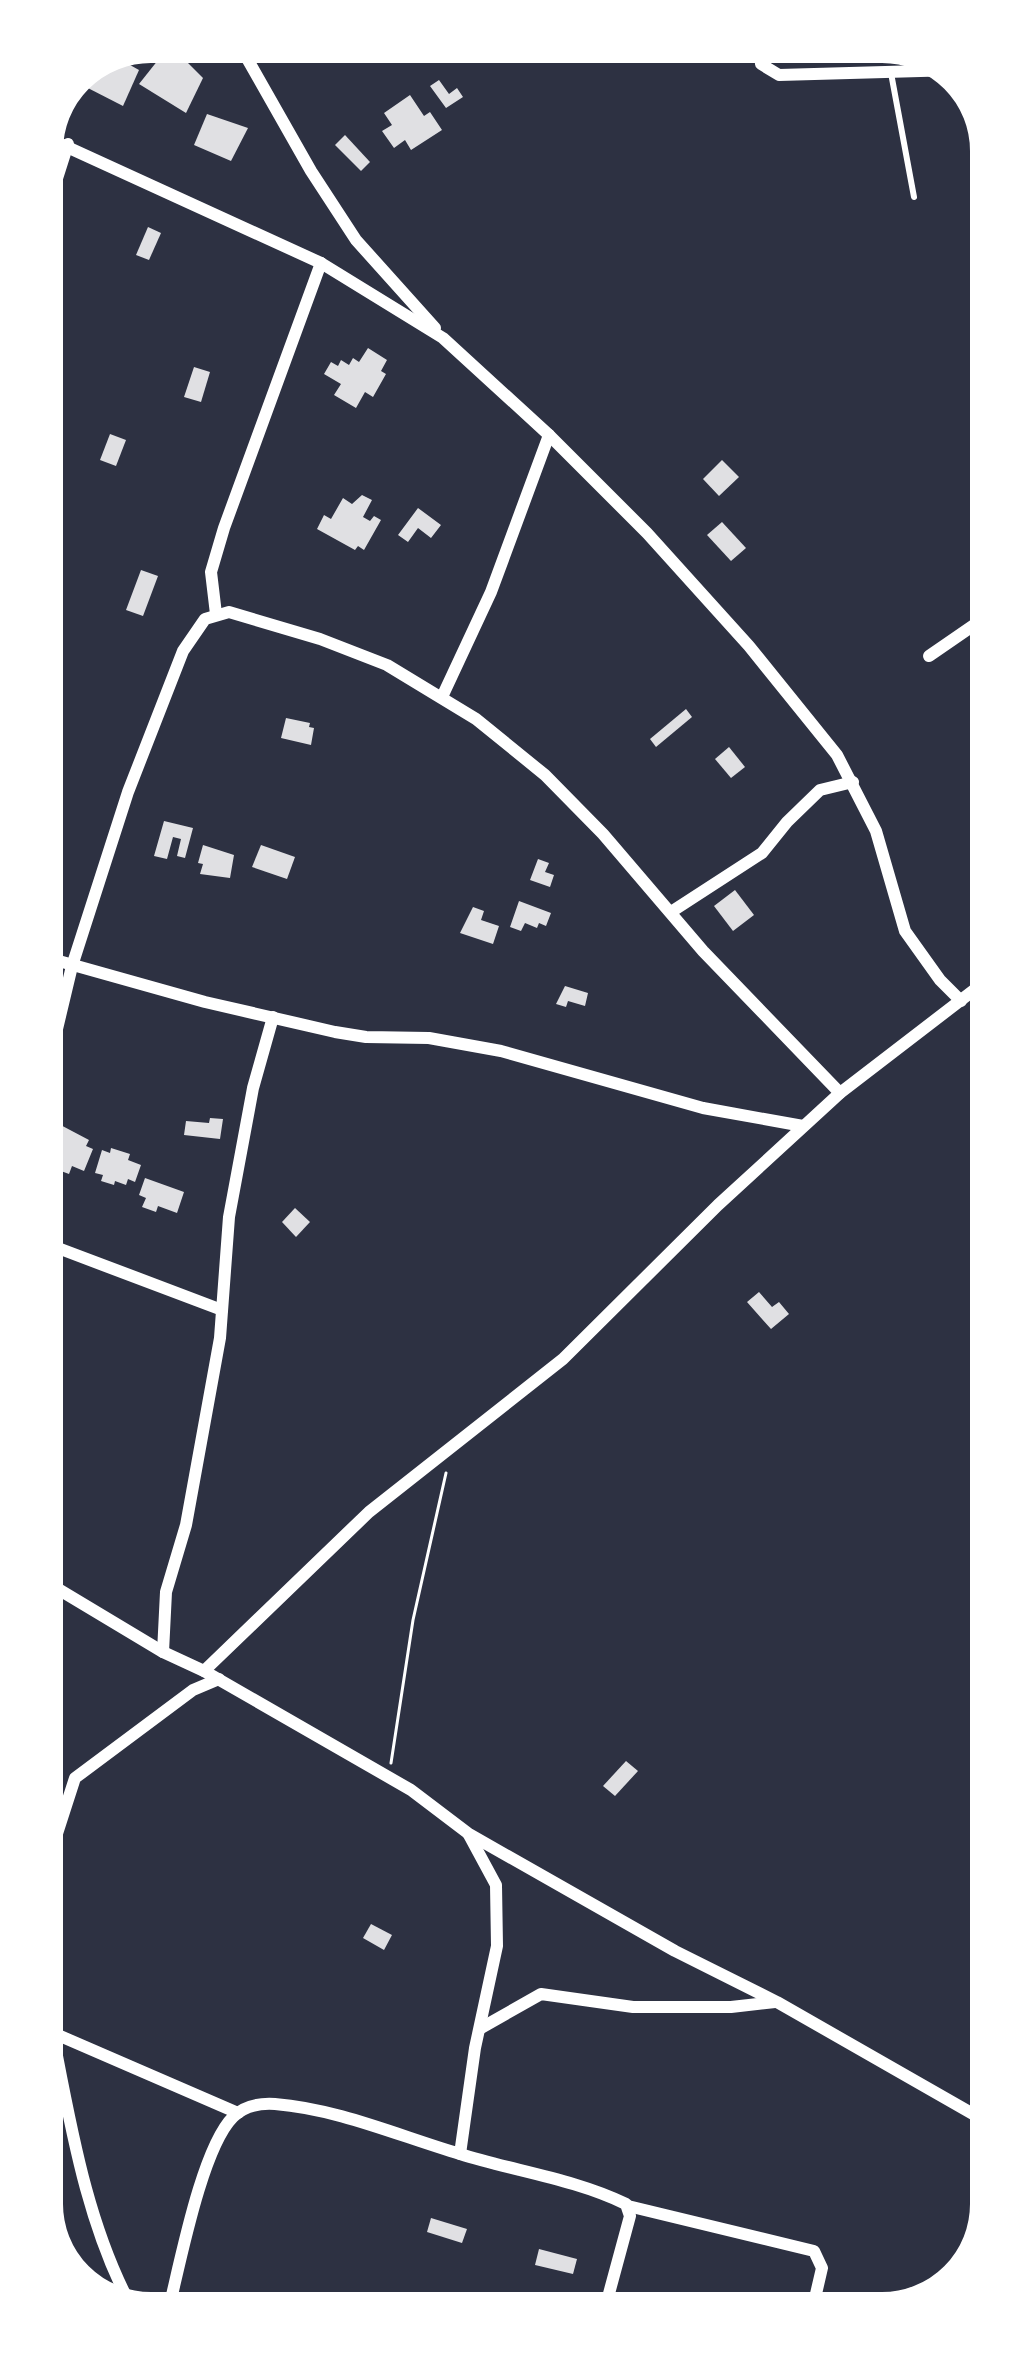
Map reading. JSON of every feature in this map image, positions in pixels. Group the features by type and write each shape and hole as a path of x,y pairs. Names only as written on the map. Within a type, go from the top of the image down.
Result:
{"street":[{"path":"248,60 310,171 356,240 443,338 647,533 749,646 837,754 875,831 905,931 961,1001"},
{"path":"761,60 774,74 924,71"},
{"path":"61,141 320,263 443,338"},
{"path":"60,169 68,144"},
{"path":"216,614 211,572 320,263"},
{"path":"442,697 491,592 549,435"},
{"path":"60,1016 128,792 177,666 196,629 216,614 244,614 387,665 476,719 544,775 703,951 841,1093"},
{"path":"928,656 973,626"},
{"path":"671,912 762,853 820,790 853,782"},
{"path":"60,962 366,1037 429,1038 501,1051 703,1108 803,1126"},
{"path":"204,1671 369,1512 563,1359 803,1126 973,991"},
{"path":"164,1652 166,1592 186,1525 222,1310 231,1203 273,1017"},
{"path":"60,1249 222,1310"},
{"path":"60,1590 388,1777 469,1834 973,2114"},
{"path":"60,1824 74,1780 193,1690 219,1679"},
{"path":"460,2154 497,1946 496,1886 469,1834"},
{"path":"481,2028 541,1994 633,2007 777,2002"},
{"path":"60,2036 238,2113"},
{"path":"60,2075 96,2216 124,2291"},
{"path":"173,2295 223,2132 238,2113 254,2105 304,2108 605,2195 628,2206 795,2243 814,2251 822,2268 816,2295"},
{"path":"609,2295 630,2216 628,2206"}],"lane":[{"path":"891,73 914,196"}],"path":[{"path":"388,1777 413,1620 451,1449"}],"building":[{"path":"158,60 185,60 203,78 186,113 139,84"},
{"path":"128,64 139,70 123,106 87,87"},
{"path":"439,80 449,94 457,88 463,97 446,108 430,86"},
{"path":"410,95 424,116 430,112 442,130 411,150 405,140 394,148 382,131 392,125 384,113"},
{"path":"207,114 248,128 231,161 194,145"},
{"path":"345,135 370,162 361,171 335,145"},
{"path":"148,227 161,233 149,260 136,255"},
{"path":"368,348 387,360 381,371 386,374 373,397 365,392 356,408 334,395 341,384 324,374 331,362 338,366 341,360 349,365 353,358 359,362"},
{"path":"194,367 210,372 201,402 184,397"},
{"path":"110,434 126,440 116,466 100,460"},
{"path":"722,460 739,477 719,496 703,479"},
{"path":"362,495 372,500 363,517 381,520 364,550 358,546 355,550 317,529 324,515 331,519 343,498 352,504"},
{"path":"418,508 441,525 431,538 418,528 408,542 398,535"},
{"path":"722,522 746,548 731,561 707,535"},
{"path":"141,570 158,576 143,616 126,610"},
{"path":"686,709 692,717 656,747 650,739"},
{"path":"286,718 310,723 314,728 311,745 281,738"},
{"path":"729,747 745,767 731,778 715,759"},
{"path":"164,821 193,828 185,858 177,856 181,839 173,837 167,859 154,856"},
{"path":"203,845 234,855 230,878 200,874"},
{"path":"261,845 295,857 287,879 252,867"},
{"path":"538,859 549,863 545,872 554,875 550,887 530,880"},
{"path":"735,890 754,915 733,931 714,906"},
{"path":"519,901 551,913 546,926 525,923 521,931 510,927"},
{"path":"473,907 484,911 481,920 499,926 493,944 460,933"},
{"path":"565,986 588,993 585,1006 568,1001 566,1007 556,1004"},
{"path":"210,1118 223,1119 220,1139 184,1135 186,1121 209,1123"},
{"path":"60,1125 89,1140 86,1146 93,1149 84,1171 72,1166 69,1174 60,1171"},
{"path":"111,1148 130,1154 128,1160 141,1165 135,1182 128,1179 126,1185 115,1181 114,1185 95,1173 102,1150 110,1153"},
{"path":"145,1178 184,1192 177,1213 158,1206 156,1212 142,1207 146,1198 139,1195"},
{"path":"295,1208 310,1222 296,1237 282,1222"},
{"path":"759,1292 772,1307 779,1302 789,1314 771,1329 747,1302"},
{"path":"626,1761 638,1771 615,1796 603,1786"},
{"path":"371,1924 392,1935 384,1950 363,1938"},
{"path":"431,2218 467,2229 462,2243 427,2232"},
{"path":"539,2249 577,2259 573,2274 535,2265"}]}
